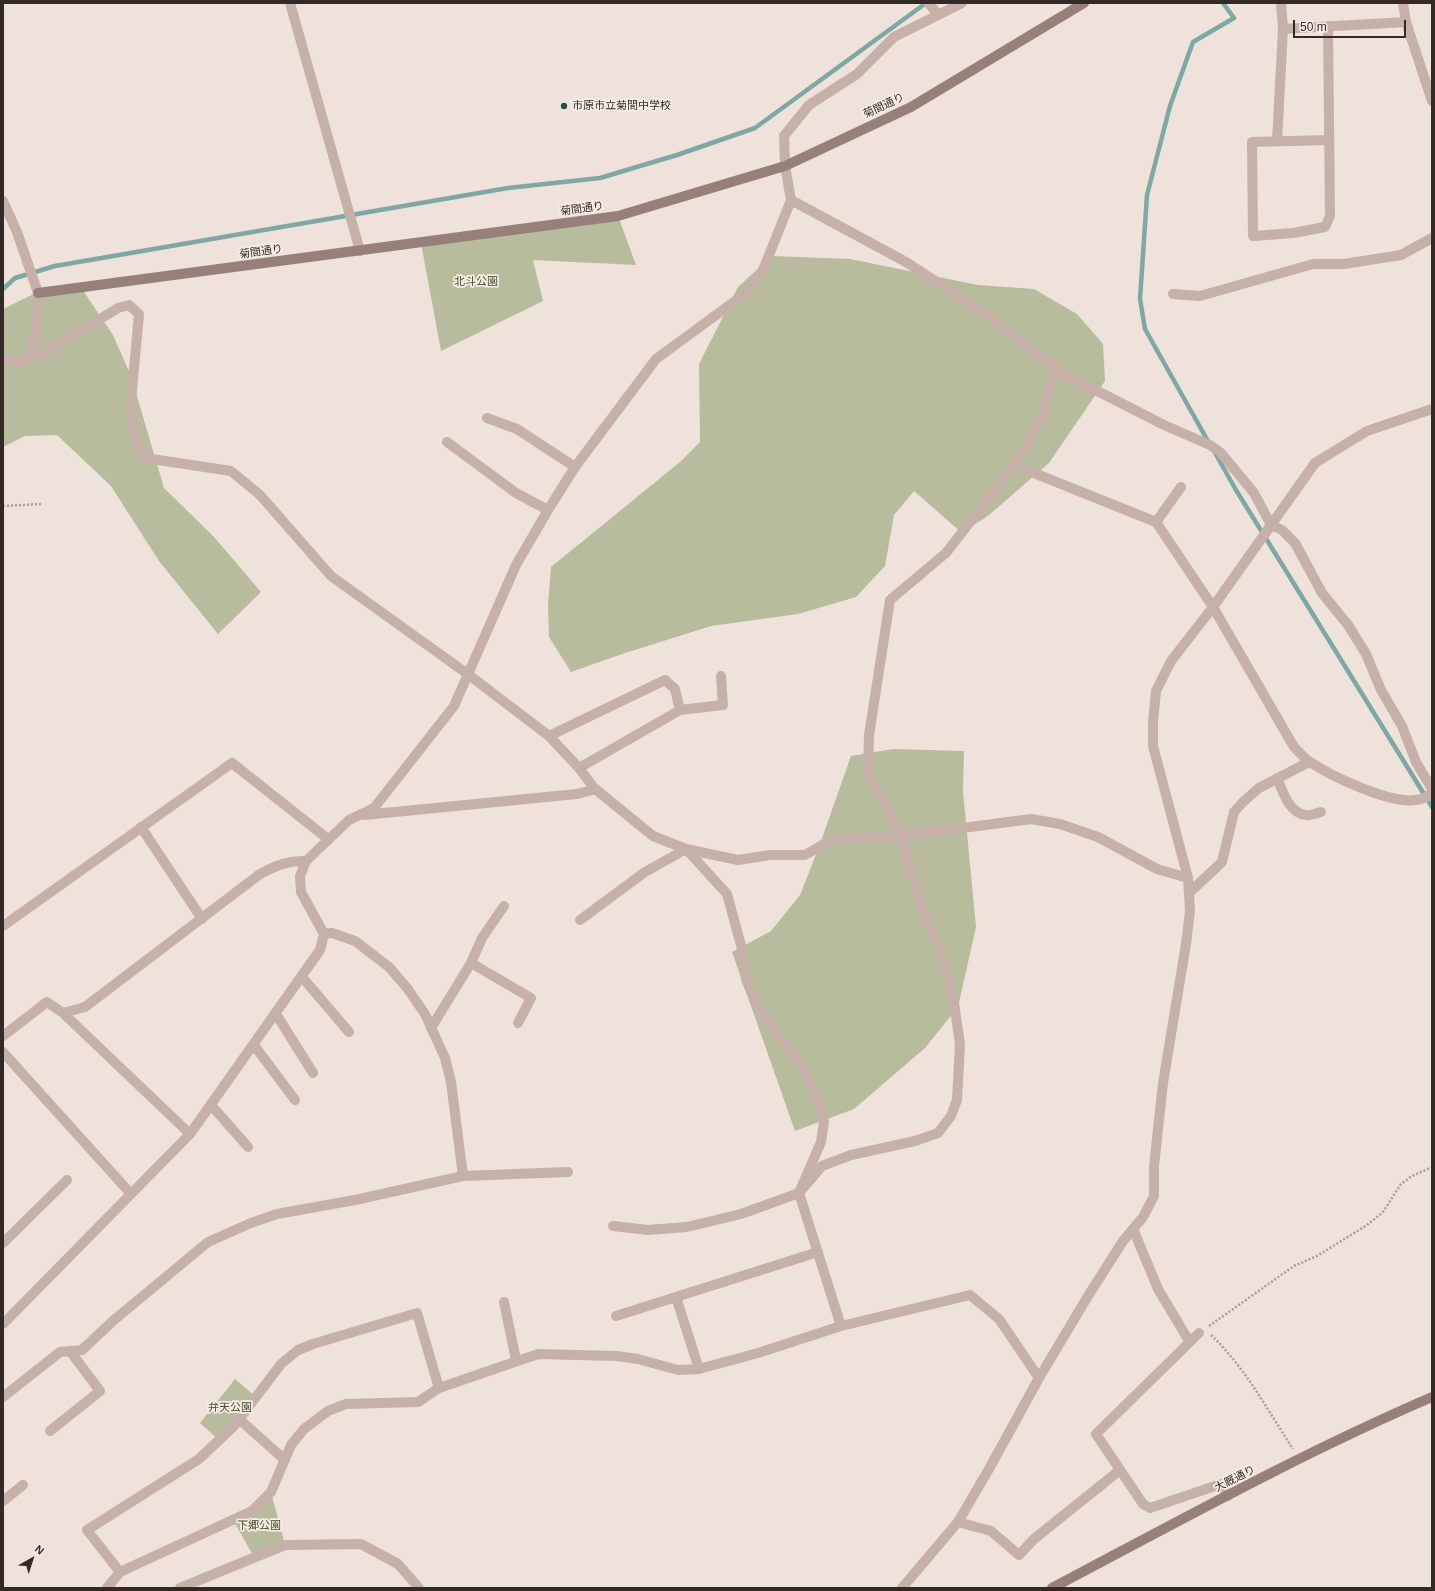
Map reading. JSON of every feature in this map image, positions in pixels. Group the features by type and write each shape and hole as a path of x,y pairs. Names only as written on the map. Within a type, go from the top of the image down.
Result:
{"street":[{"path":"290,3 360,251"},
{"path":"928,3 938,14"},
{"path":"3,1324 190,1134 320,950 324,934 301,892 300,876 306,861 349,820 374,808 454,706 469,675 516,565 548,510 575,467 656,359 746,293 763,270 791,200 785,166 784,136 809,105 857,74 894,37 962,3"},
{"name":"菊間通り","path":"38,293 618,216 785,166 911,107 1084,3"},
{"path":"1277,141 1283,29 1281,3"},
{"path":"1403,3 1406,22 1432,101"},
{"path":"1283,29 1406,22"},
{"path":"1328,26 1330,216 1325,227 1293,233 1252,236 1252,142 1329,140"},
{"path":"791,200 906,262 978,309 1066,375 1164,425 1210,445 1221,453 1254,493 1271,526 1282,530 1295,543 1322,593 1348,625 1366,654 1381,690 1402,726 1416,762 1432,789"},
{"path":"3,201 17,232 38,293 34,344 30,356 24,362 3,360"},
{"path":"1173,294 1200,296 1313,264 1344,264 1401,255 1432,238"},
{"path":"30,356 41,355 118,308 129,305 139,314 130,412 136,442 145,458 232,471 260,496 331,576 469,675 549,736 579,768 596,789 653,836 686,849 738,860 770,855 805,855 824,844 841,838 902,836 1031,819 1060,824 1098,837 1157,869 1188,878"},
{"path":"613,1226 648,1230 688,1227 741,1214 799,1193 822,1166 852,1155 915,1141 938,1133 951,1116 957,1100 960,1044 954,1003 945,964 926,920 911,874 902,836 868,774 869,735 890,600 946,553 1014,465 1041,418 1056,368"},
{"path":"902,1588 958,1522 1039,1378 1088,1296 1133,1229 1143,1217 1154,1196 1154,1166 1163,1083 1190,911 1188,878 1153,746 1153,722 1156,692 1171,661 1213,607 1315,463 1367,431 1432,409"},
{"path":"487,418 517,429 575,467"},
{"path":"447,442 516,493 548,510"},
{"path":"1014,465 1156,522 1213,607 1294,747 1309,762 1364,789 1393,798 1414,801 1426,797 1432,793"},
{"path":"1156,522 1181,487"},
{"path":"579,768 680,710 723,705 721,676"},
{"path":"549,736 666,680 675,689 680,710"},
{"path":"1189,893 1222,862 1234,812 1259,788 1309,762"},
{"path":"3,926 232,763 328,840"},
{"path":"1277,778 1288,801 1295,811 1306,815 1322,812"},
{"path":"358,816 570,795 596,789"},
{"path":"141,827 202,919"},
{"path":"580,920 645,872 686,849"},
{"path":"686,849 727,894 742,949 746,979 758,1008 804,1068 819,1104 824,1122 821,1142 799,1193 842,1326"},
{"path":"64,1013 85,1007 260,874 278,865 295,860 306,861"},
{"path":"431,1028 471,962 482,938 504,906"},
{"path":"324,934 332,933 355,941 389,967 407,988 425,1014 446,1058 450,1076 463,1176"},
{"path":"471,962 531,998 518,1023"},
{"path":"302,977 349,1032"},
{"path":"3,1036 47,1002 64,1013 190,1134"},
{"path":"276,1014 313,1073"},
{"path":"254,1045 295,1100"},
{"path":"3,1052 131,1194"},
{"path":"211,1105 248,1148"},
{"path":"3,1397 60,1352 82,1350 114,1320 208,1242 229,1233 277,1214 355,1200 463,1176 568,1172"},
{"path":"3,1243 67,1180"},
{"path":"1133,1229 1158,1289 1189,1342"},
{"path":"616,1316 818,1252"},
{"path":"107,1588 120,1572 252,1512 271,1492 292,1445 304,1429 328,1411 346,1404 418,1402 439,1388 516,1360 538,1354 616,1356 638,1359 678,1370 699,1368 758,1353 842,1326 970,1295 999,1318 1039,1378"},
{"path":"676,1297 699,1368"},
{"path":"504,1302 516,1360"},
{"path":"120,1572 87,1530 199,1459 234,1426 281,1364 298,1350 313,1344 417,1313 439,1388"},
{"path":"1199,1333 1096,1434 1143,1504 1150,1508 1221,1484 1228,1496"},
{"path":"50,1431 100,1391 70,1351"},
{"name":"大厩通り","path":"1052,1588 1228,1496 1389,1415 1432,1397"},
{"path":"240,1419 285,1460"},
{"path":"958,1522 991,1531 1019,1555 1034,1539 1120,1470"},
{"path":"3,1501 23,1485"},
{"path":"180,1588 285,1545 361,1544 398,1564 419,1588"}],"path":[{"path":"3,506 43,504"},
{"path":"1199,1333 1294,1266 1317,1256 1367,1225 1383,1212 1401,1184 1412,1176 1432,1167"},
{"path":"1199,1333 1210,1334 1224,1347 1256,1392 1300,1460"}],"green space":[{"name":"北斗公園","path":"618,216 636,265 533,260 543,301 441,351 421,243"},
{"path":"772,256 850,259 978,285 1034,289 1077,314 1103,344 1105,381 1049,463 989,515 962,533 914,491 894,515 885,566 856,597 798,614 711,626 571,672 549,637 548,605 551,567 680,462 700,442 699,364 738,287"},
{"path":"80,286 113,335 131,376 164,488 214,537 261,592 218,634 159,561 111,486 57,435 25,436 3,447 3,309 48,287"},
{"path":"893,749 964,751 963,791 976,927 958,1007 925,1048 854,1109 795,1131 732,952 771,931 800,895 819,847 851,756"},
{"name":"弁天公園","path":"235,1379 256,1397 219,1440 200,1423"},
{"name":"下郷公園","path":"271,1492 285,1545 254,1557 233,1520"}],"waterway":[{"path":"3,289 15,278 55,266 508,188 600,178 677,155 755,128 926,3"},
{"path":"1209,443 1145,329 1140,299 1147,195 1170,106 1193,42 1234,18 1223,3"},
{"path":"1214,451 1236,490 1432,807"}],"place":[{"name":"市原市立菊間中学校","path":"564,106"}]}
